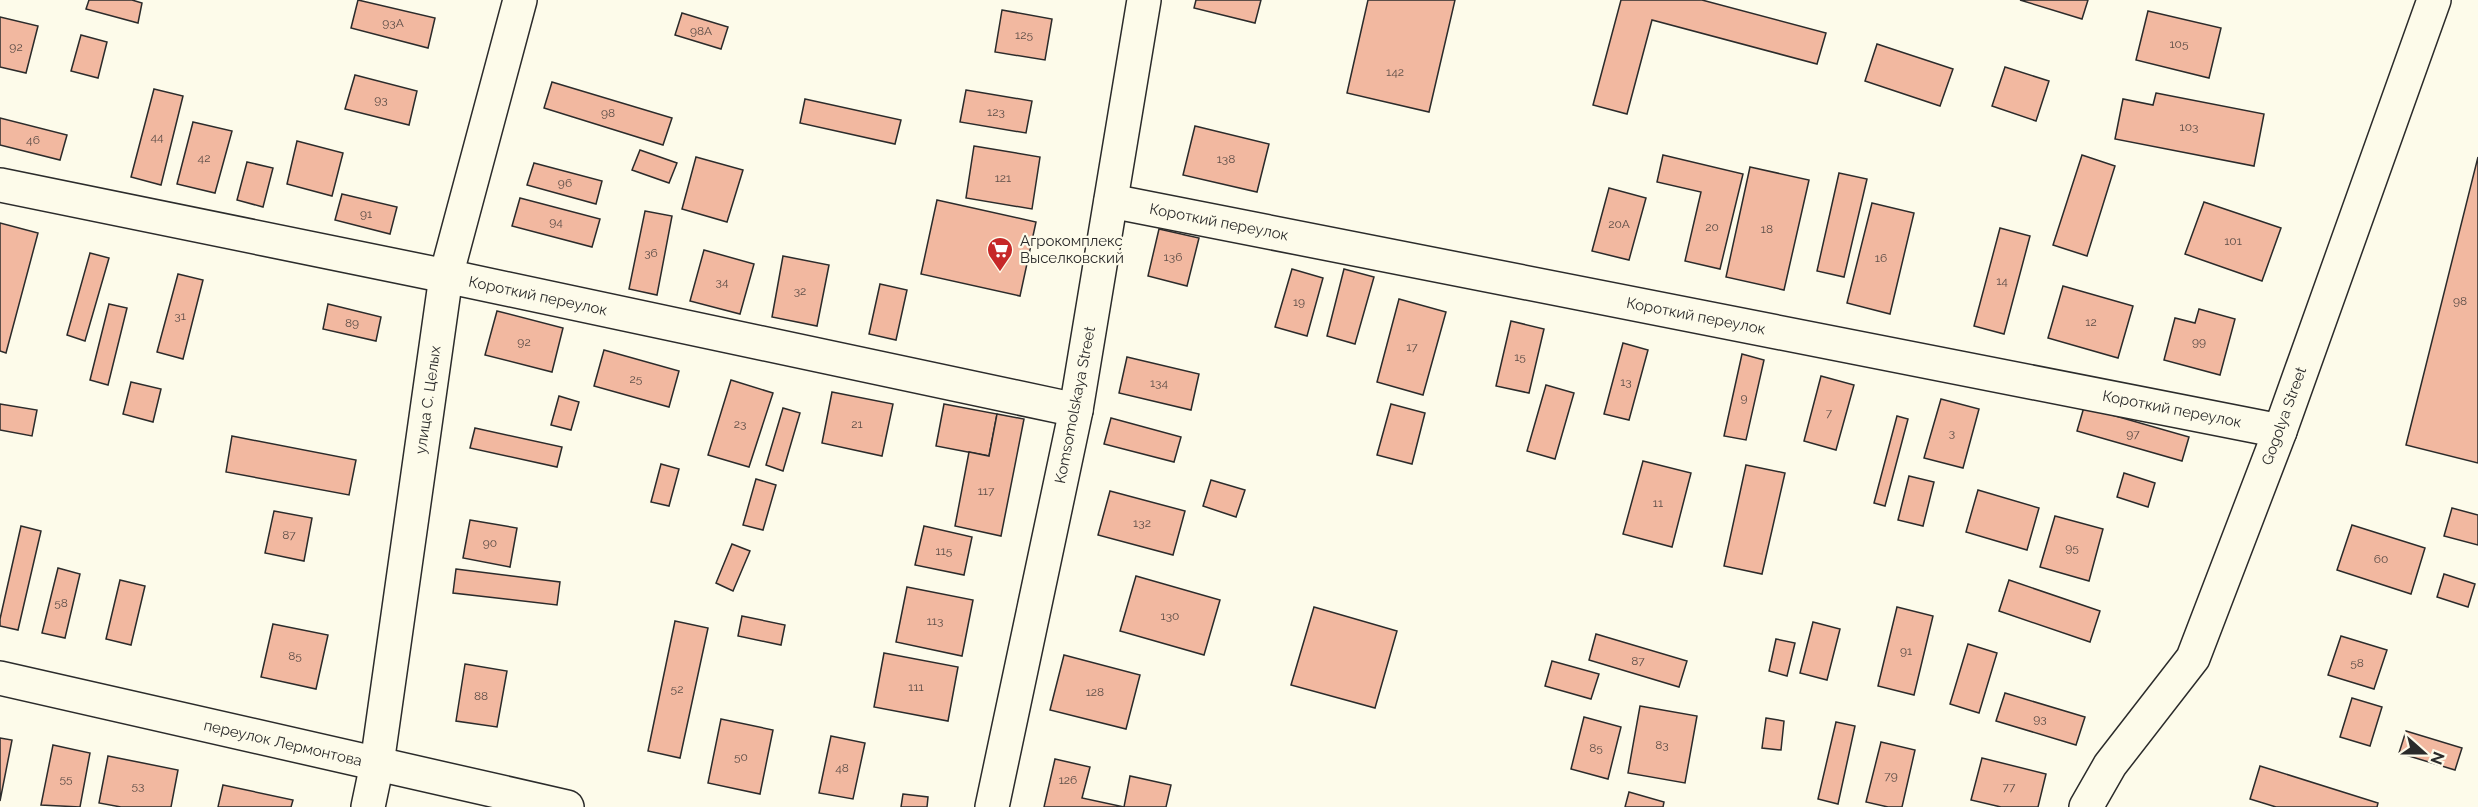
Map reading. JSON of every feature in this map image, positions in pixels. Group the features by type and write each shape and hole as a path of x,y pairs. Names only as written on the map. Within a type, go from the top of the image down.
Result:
{"street":[{"name":"улица С. Целых","path":"368,807 377,764 446,276 520,0"},
{"name":"Komsomolskaya Street","path":"992,807 1076,411 1144,0"},
{"name":"Gogolya Street","path":"2085,807 2110,765 2193,658 2280,431 2434,0"},
{"name":"Короткий переулок","path":"0,185 446,276 1076,411"},
{"name":"Короткий переулок","path":"1111,201 2280,431"},
{"name":"переулок Лермонтова","path":"0,678 567,807"}],"building":[{"path":"89,0 132,0 142,3 138,23 86,9"},
{"path":"358,0 435,18 428,48 351,28"},
{"path":"1196,0 1261,0 1255,23 1194,8"},
{"path":"1368,0 1455,0 1429,112 1347,93"},
{"path":"1621,0 1702,0 1826,33 1817,64 1652,20 1627,114 1593,105"},
{"path":"2020,0 2088,0 2082,19"},
{"path":"1002,10 1052,19 1045,60 995,52"},
{"path":"2148,11 2221,28 2209,78 2136,60"},
{"path":"682,13 728,27 721,49 675,35"},
{"path":"0,17 38,26 26,73 0,67"},
{"path":"81,35 107,42 98,78 71,71"},
{"path":"1877,44 1953,69 1940,106 1865,81"},
{"path":"2005,67 2049,81 2036,121 1992,106"},
{"path":"355,75 417,91 409,125 345,109"},
{"path":"552,82 672,118 663,145 544,108"},
{"path":"154,89 183,96 161,185 131,177"},
{"path":"966,90 1032,101 1026,133 960,122"},
{"path":"2156,93 2264,114 2254,166 2115,139 2123,99 2153,105"},
{"path":"805,99 901,120 895,144 800,123"},
{"path":"0,118 67,135 60,160 0,145"},
{"path":"193,122 232,131 215,193 177,184"},
{"path":"1195,126 1269,144 1257,192 1183,175"},
{"path":"297,141 343,153 332,196 287,184"},
{"path":"974,146 1040,157 1032,209 966,198"},
{"path":"640,150 677,163 669,183 632,170"},
{"path":"1663,155 1743,174 1720,269 1685,261 1701,192 1657,182"},
{"path":"2082,155 2115,166 2087,256 2053,245"},
{"path":"696,157 743,170 727,222 682,209"},
{"path":"2478,157 2478,463 2406,445"},
{"path":"247,162 273,168 263,207 237,200"},
{"path":"534,163 602,181 596,204 527,185"},
{"path":"1750,167 1809,180 1784,290 1726,277"},
{"path":"1839,173 1867,179 1844,277 1817,271"},
{"path":"1609,188 1646,198 1629,260 1592,251"},
{"path":"342,194 397,207 390,234 335,220"},
{"path":"520,198 600,219 592,247 512,226"},
{"path":"937,200 1036,222 1020,296 921,274"},
{"path":"2204,202 2281,228 2262,281 2185,254"},
{"path":"1872,203 1914,213 1890,314 1847,303"},
{"path":"645,211 672,216 657,295 629,289"},
{"path":"0,223 38,233 6,353 0,351"},
{"path":"2000,228 2030,236 2004,334 1974,326"},
{"path":"1159,229 1199,238 1187,286 1148,276"},
{"path":"704,250 754,264 740,314 690,301"},
{"path":"90,253 109,258 85,341 67,335"},
{"path":"783,256 829,265 817,326 772,317"},
{"path":"1292,269 1323,278 1307,336 1275,327"},
{"path":"1344,269 1374,277 1355,344 1327,336"},
{"path":"178,274 203,280 183,359 157,352"},
{"path":"880,284 907,290 896,340 869,334"},
{"path":"2063,286 2133,306 2118,358 2048,338"},
{"path":"1399,299 1446,312 1423,395 1377,382"},
{"path":"109,304 127,308 108,385 90,380"},
{"path":"328,304 381,317 376,341 323,329"},
{"path":"2199,309 2235,319 2220,375 2164,360 2175,318 2195,323"},
{"path":"497,311 563,328 552,372 485,355"},
{"path":"1511,321 1544,329 1529,393 1496,386"},
{"path":"1623,343 1648,350 1629,420 1604,414"},
{"path":"604,350 679,371 669,407 594,386"},
{"path":"1742,354 1764,360 1746,440 1724,436"},
{"path":"1127,357 1199,374 1191,410 1119,393"},
{"path":"1821,376 1854,385 1836,450 1804,441"},
{"path":"731,380 773,393 749,467 708,455"},
{"path":"131,382 161,389 153,422 123,414"},
{"path":"1546,385 1574,393 1555,459 1527,451"},
{"path":"832,392 893,404 882,456 822,443"},
{"path":"559,396 579,402 571,430 551,425"},
{"path":"1941,399 1979,409 1963,468 1924,458"},
{"path":"0,404 37,410 32,436 0,430"},
{"path":"944,404 997,414 989,456 936,446"},
{"path":"1391,404 1425,413 1412,464 1377,455"},
{"path":"2084,407 2189,437 2182,461 2077,431"},
{"path":"783,408 800,413 783,471 766,465"},
{"path":"997,414 1024,419 1001,536 955,526 969,452 989,456"},
{"path":"1897,416 1908,419 1885,506 1874,503"},
{"path":"1111,418 1181,437 1174,462 1104,444"},
{"path":"475,428 562,447 557,467 470,448"},
{"path":"232,436 356,460 349,495 226,472"},
{"path":"1643,461 1691,473 1672,547 1623,534"},
{"path":"661,464 679,469 669,506 651,502"},
{"path":"1746,465 1785,473 1762,574 1724,566"},
{"path":"2124,473 2155,483 2148,507 2117,497"},
{"path":"1909,476 1934,482 1923,526 1898,520"},
{"path":"756,479 776,485 763,530 743,525"},
{"path":"1211,480 1245,490 1236,517 1203,506"},
{"path":"1978,490 2039,508 2027,550 1966,532"},
{"path":"1110,491 1185,511 1173,555 1098,535"},
{"path":"2452,508 2478,515 2478,545 2444,536"},
{"path":"274,511 312,518 304,561 265,553"},
{"path":"2055,516 2103,529 2089,581 2040,567"},
{"path":"470,520 517,528 510,567 463,558"},
{"path":"2352,525 2425,548 2411,594 2337,570"},
{"path":"21,526 41,531 18,630 0,626 0,619"},
{"path":"924,526 972,537 964,575 915,565"},
{"path":"732,544 750,551 733,591 716,583"},
{"path":"58,568 80,574 65,638 42,633"},
{"path":"456,569 560,582 557,605 453,593"},
{"path":"2444,574 2475,584 2468,607 2437,597"},
{"path":"1136,576 1220,600 1204,655 1120,631"},
{"path":"120,580 145,586 131,645 106,639"},
{"path":"2009,580 2100,611 2090,642 1999,611"},
{"path":"907,587 973,600 962,656 896,642"},
{"path":"1314,607 1397,631 1375,708 1291,685"},
{"path":"1897,607 1933,616 1914,695 1878,686"},
{"path":"742,616 785,625 781,645 738,636"},
{"path":"675,621 708,628 680,758 648,751"},
{"path":"1813,622 1840,629 1827,680 1800,673"},
{"path":"273,624 328,635 316,689 261,677"},
{"path":"1596,634 1687,661 1679,687 1589,660"},
{"path":"2341,636 2387,650 2374,689 2328,675"},
{"path":"1776,639 1795,643 1787,676 1769,671"},
{"path":"1968,644 1997,653 1979,713 1950,704"},
{"path":"884,653 958,667 948,721 874,707"},
{"path":"1064,655 1140,675 1126,729 1050,710"},
{"path":"1552,661 1599,674 1591,699 1545,686"},
{"path":"465,664 507,671 497,727 456,721"},
{"path":"2005,693 2085,717 2076,745 1996,721"},
{"path":"2352,698 2382,707 2370,746 2340,737"},
{"path":"1640,706 1697,716 1685,783 1628,773"},
{"path":"1584,717 1621,727 1608,779 1571,769"},
{"path":"1766,718 1784,721 1781,750 1762,748"},
{"path":"721,719 773,730 760,794 708,783"},
{"path":"1836,722 1855,726 1838,804 1818,799"},
{"path":"2406,731 2462,748 2455,770 2399,753"},
{"path":"831,736 865,743 853,799 819,793"},
{"path":"0,738 12,740 0,801"},
{"path":"1881,742 1915,750 1902,807 1888,807 1866,802"},
{"path":"53,745 90,753 80,807 41,805"},
{"path":"108,756 178,770 171,807 121,807 99,803"},
{"path":"1982,758 2046,774 2038,807 2001,807 1971,800"},
{"path":"1055,759 1090,767 1082,798 1124,807 1044,807"},
{"path":"2260,766 2378,803 2377,807 2276,807 2250,799"},
{"path":"1130,776 1171,785 1166,807 1124,807"},
{"path":"223,785 293,800 291,807 218,807"},
{"path":"1629,792 1664,802 1663,807 1625,807"},
{"path":"903,794 928,797 927,807 901,807"}],"place":[{"name":"Агрокомплекс Выселковский","path":"1000,273"}]}
